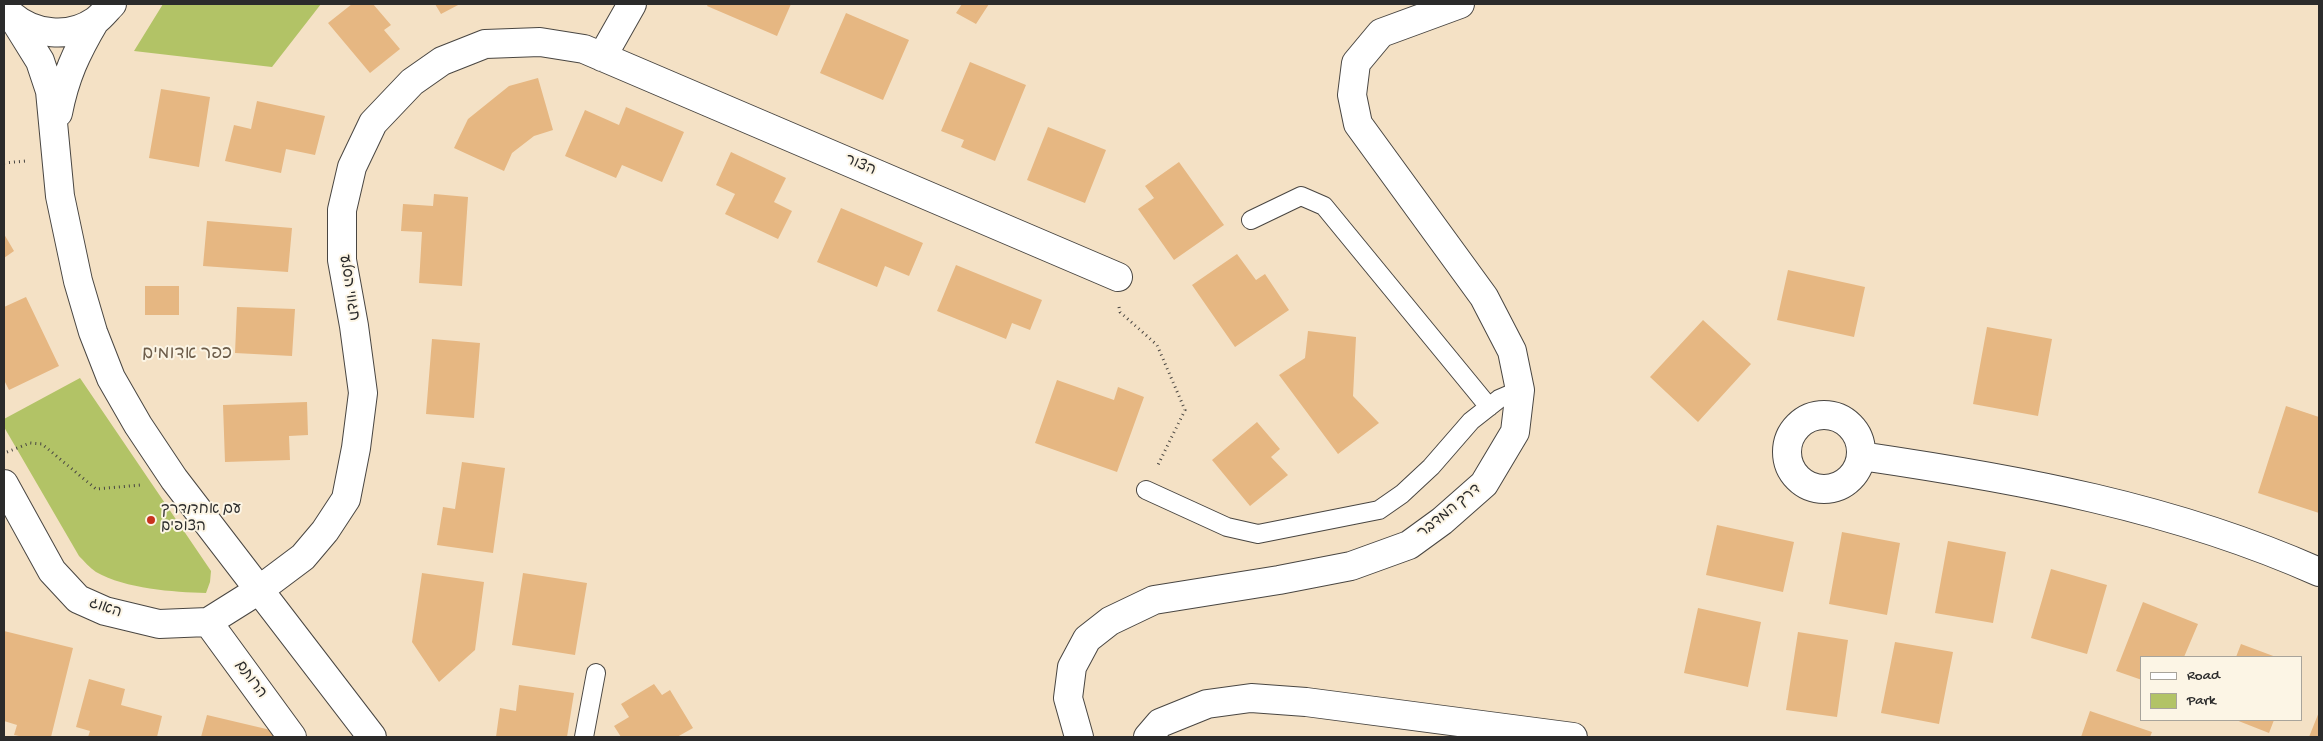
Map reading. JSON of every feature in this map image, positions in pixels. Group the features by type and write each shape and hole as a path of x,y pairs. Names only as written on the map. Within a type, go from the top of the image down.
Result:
{"street":[{"path":"602,56 632,4"},
{"name":"דרך המדבר","path":"1079,737 1068,698 1072,667 1087,639 1110,621 1154,600 1279,580 1351,566 1409,545 1442,521 1484,484 1515,432 1520,390 1512,351 1484,297 1390,172 1358,124 1352,95 1356,64 1381,33 1460,4"},
{"path":"8,11 32,29 51,33 74,30 104,12"},
{"path":"8,11 42,67 50,91 60,196 78,280 93,332 111,378 138,425 174,479 372,737"},
{"path":"54,137 64,83 76,53 104,12"},
{"name":"חגווי הסלע","path":"259,590 303,557 325,531 346,499 356,448 362,393 354,326 342,260 342,210 352,167 373,123 412,82 442,61 485,44 540,42 584,49 602,56"},
{"name":"הצור","path":"602,56 1118,277"},
{"path":"1861,456 2032,484 2129,506 2193,524 2319,572"},
{"name":"האוג","path":"4,484 52,571 78,599 105,611 159,624 208,622 259,590"},
{"name":"הרותם","path":"208,622 292,737"},
{"path":"1148,737 1160,723 1207,704 1251,698 1306,702 1574,737"}],"lane":[{"path":"1251,220 1300,196 1324,206 1489,407"},
{"path":"1146,490 1227,527 1258,534 1379,510 1402,494 1431,467 1452,439 1471,421 1499,399 1520,390"},
{"path":"584,737 596,673"}],"path":[{"path":"1118,277 1120,312 1157,344 1185,410 1146,490"},
{"path":"4,453 30,443 42,444 96,490 174,479"}],"green space":[{"path":"163,4 321,4 272,67 134,51"},
{"path":"80,378 211,571 206,593 179,592 135,586 121,582 96,572 79,556 4,427 4,419"}],"building":[{"path":"352,4 373,4 391,25 384,30 400,49 370,73 328,23"},
{"path":"435,4 460,4 441,14"},
{"path":"708,4 791,4 777,36 707,6"},
{"path":"962,4 989,4 976,24 956,13"},
{"path":"846,13 909,40 883,100 820,73"},
{"path":"970,62 1026,85 995,161 961,147 964,140 941,131"},
{"path":"538,78 553,130 534,136 512,153 504,171 454,148 468,119 509,86"},
{"path":"161,89 210,97 199,167 149,158"},
{"path":"257,101 325,116 315,155 286,149 281,173 225,161 234,125 251,129"},
{"path":"626,107 684,132 662,182 622,165 616,178 565,156 585,110 619,125"},
{"path":"1048,127 1106,150 1085,203 1027,180"},
{"path":"731,152 786,178 774,202 792,211 778,239 725,214 735,194 716,185"},
{"path":"1179,162 1224,225 1174,260 1138,209 1154,198 1145,186"},
{"path":"434,194 468,197 462,286 419,283 422,232 401,231 403,204 433,206"},
{"path":"841,208 923,243 909,276 885,266 877,287 817,262"},
{"path":"207,221 292,228 288,272 203,266"},
{"path":"4,234 14,251 4,258"},
{"path":"1237,254 1256,280 1265,274 1289,310 1235,347 1192,285"},
{"path":"956,265 1042,300 1030,330 1012,323 1006,339 937,311"},
{"path":"1788,270 1865,287 1854,337 1777,320"},
{"path":"145,286 179,286 179,315 145,315"},
{"path":"26,297 59,366 9,390 4,380 4,307"},
{"path":"237,307 295,309 292,356 235,353"},
{"path":"1703,320 1751,364 1698,422 1650,377"},
{"path":"1987,327 2052,339 2038,416 1973,404"},
{"path":"1308,331 1356,337 1353,396 1379,423 1338,454 1279,375 1305,358"},
{"path":"432,339 480,343 474,418 426,414"},
{"path":"1057,380 1114,400 1118,387 1144,397 1117,472 1035,443"},
{"path":"307,402 308,435 289,436 290,460 225,462 223,405"},
{"path":"2286,406 2319,417 2319,513 2258,493"},
{"path":"1257,422 1280,449 1271,457 1288,475 1250,506 1212,460"},
{"path":"462,462 505,468 493,553 437,545 443,507 455,509"},
{"path":"1717,525 1794,542 1783,592 1706,575"},
{"path":"1842,532 1900,543 1887,615 1829,604"},
{"path":"1948,541 2006,552 1993,623 1935,613"},
{"path":"2051,569 2107,585 2087,654 2031,638"},
{"path":"422,573 484,582 475,650 439,682 412,642"},
{"path":"523,573 587,583 575,655 512,645"},
{"path":"2143,602 2198,624 2184,656 2140,656 2140,679 2116,671"},
{"path":"1698,608 1761,622 1748,687 1684,673"},
{"path":"4,631 73,648 51,737 14,735 17,725 4,721"},
{"path":"1798,632 1848,640 1837,717 1786,710"},
{"path":"1895,642 1953,652 1939,724 1881,713"},
{"path":"2241,644 2273,656 2236,656"},
{"path":"89,679 125,689 121,705 162,716 157,737 88,737 90,731 76,727"},
{"path":"654,684 662,695 670,690 693,728 677,737 621,737 614,726 629,717 621,704"},
{"path":"519,685 574,693 567,737 496,737 500,708 516,711"},
{"path":"2090,711 2152,732 2150,737 2081,737"},
{"path":"2319,712 2319,737 2309,737"},
{"path":"207,715 279,732 278,737 201,737"},
{"path":"2239,721 2274,721 2269,733"}],"place":[{"name":"עם אחד/דרך הצופים","path":"151,520"}],"district":[{"name":"כפר אדומים","path":"187,355"}]}
